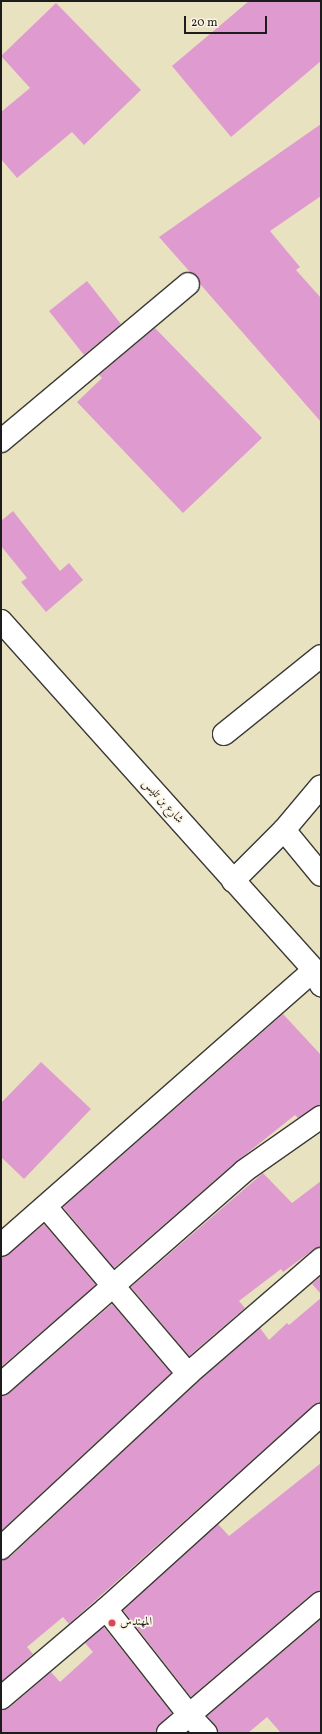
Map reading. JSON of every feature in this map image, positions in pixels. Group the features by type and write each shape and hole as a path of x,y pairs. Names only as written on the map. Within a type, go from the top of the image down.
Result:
{"street":[{"path":"1,441 188,284"},
{"name":"شارع بن تليس","path":"1,621 233,881 317,978"},
{"path":"224,734 321,656"},
{"path":"233,881 284,830 321,786"},
{"path":"284,830 321,875"},
{"path":"1,1245 317,978"},
{"path":"1,1384 244,1171 321,1117"},
{"path":"46,1207 114,1284 188,1374"},
{"path":"1,1548 188,1374 321,1259"},
{"path":"1,1698 106,1609 321,1415"},
{"path":"168,1733 321,1604"},
{"path":"106,1609 189,1715 206,1733"}],"building":[{"path":"249,1 321,1 321,61 231,137 172,66"},
{"path":"56,3 141,90 84,145 72,132 17,178 1,159 1,112 30,88 1,56"},
{"path":"321,124 321,196 270,231 300,267 296,270 321,298 321,422 200,284 197,276 190,272 159,237"},
{"path":"87,281 121,324 84,355 49,311"},
{"path":"155,328 262,438 183,513 77,402 102,378 99,375"},
{"path":"13,511 60,571 69,563 83,580 46,612 21,582 27,578 1,546 1,521"},
{"path":"283,1014 321,1055 321,1105 298,1118 295,1115 236,1162 114,1268 63,1207"},
{"path":"41,1062 91,1109 24,1179 1,1157 1,1103"},
{"path":"263,1173 292,1203 321,1181 321,1247 313,1250 283,1272 281,1269 239,1301 245,1308 189,1356 131,1287"},
{"path":"44,1224 96,1285 1,1367 1,1257 9,1254"},
{"path":"321,1276 321,1294 312,1284"},
{"path":"321,1298 321,1403 313,1406 69,1624 63,1617 27,1647 33,1654 1,1682 1,1560 10,1557 196,1383 260,1328 269,1340 287,1323 289,1325"},
{"path":"112,1304 171,1373 1,1531 1,1396 9,1393"},
{"path":"321,1463 321,1591 313,1593 191,1697 123,1610 218,1524 229,1536"},
{"path":"321,1619 321,1733 281,1733 267,1717 248,1733 218,1733 215,1725 207,1716"},
{"path":"104,1627 172,1713 160,1724 156,1733 1,1733 1,1710 9,1708 51,1672 60,1682 93,1652 85,1643"}],"place":[{"name":"المهندس","path":"112,1623"}]}
